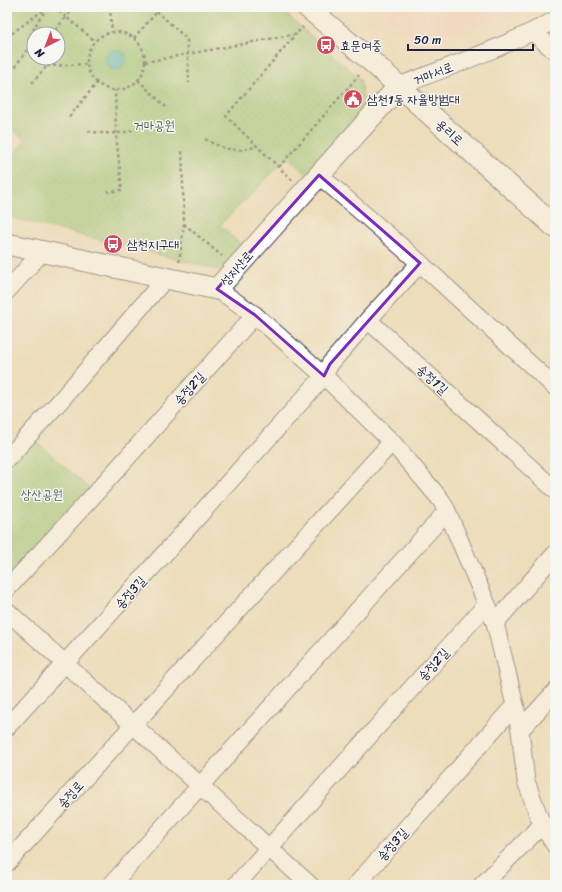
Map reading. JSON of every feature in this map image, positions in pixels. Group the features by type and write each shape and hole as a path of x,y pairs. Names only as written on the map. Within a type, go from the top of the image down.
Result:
{"street":[{"name":"용리로","path":"311,11 371,61 555,227"},
{"name":"거마서로","path":"399,86 533,32 555,20"},
{"path":"533,32 555,51"},
{"name":"성지산로","path":"7,244 217,289 399,86"},
{"path":"319,175 420,263 555,387"},
{"path":"7,291 42,252"},
{"path":"324,376 330,364 420,263"},
{"path":"7,459 171,280"},
{"path":"217,289 255,315 324,376 392,442 441,500 495,623 520,730 526,781 549,826 555,845"},
{"name":"송정2길","path":"7,589 255,315"},
{"name":"송정1길","path":"368,320 555,490"},
{"name":"송정3길","path":"65,663 196,520 324,376"},
{"path":"133,725 392,442"},
{"path":"111,885 447,511"},
{"path":"495,623 555,554"},
{"name":"송정2길","path":"269,848 486,605"},
{"path":"7,611 310,885"},
{"path":"7,727 65,663"},
{"path":"520,730 555,692"},
{"name":"송정3길","path":"356,885 515,705"},
{"name":"송정로","path":"7,863 133,725"},
{"path":"482,885 549,826"},
{"path":"236,885 269,848"}],"path":[{"path":"7,37 49,7"},
{"path":"35,26 49,7"},
{"path":"55,7 95,41"},
{"path":"59,26 75,7"},
{"path":"110,7 112,32"},
{"path":"152,7 187,39 189,83"},
{"path":"304,192 226,116 296,34 311,11"},
{"path":"134,38 157,12"},
{"path":"112,32 128,34 134,38 144,53 145,62 143,72 138,80 132,86 115,90 106,88 97,83 92,78 87,64 89,52 95,41 103,35 112,32"},
{"path":"145,62 296,34"},
{"path":"15,67 26,51"},
{"path":"279,167 371,61"},
{"path":"66,65 87,64"},
{"path":"32,83 47,66"},
{"path":"138,80 167,108"},
{"path":"69,117 97,83"},
{"path":"107,192 122,190 116,134 115,90"},
{"path":"88,131 116,134 136,130 153,123"},
{"path":"205,139 220,147 236,150 248,149 257,146"},
{"path":"171,280 184,224 182,149"},
{"path":"184,224 236,267"}],"highlighted area":[{"path":"319,175 420,263 330,364 324,376 255,315 217,289"}],"shaded area":[{"path":"378,7 538,7 413,48"}],"green space":[{"name":"거마공원","path":"7,7 278,7 360,79 367,122 311,178 288,157 220,225 246,249 224,271 7,216 7,160 26,140 7,125"},
{"name":"상산공원","path":"32,438 92,491 7,586 7,466"}],"water":[{"path":"116,50 123,53 126,60 123,67 116,70 109,67 106,60 109,53"}],"place":[{"name":"효문여중","path":"326,45"},
{"name":"삼천1동 자율방범대","path":"353,99"},
{"name":"삼천지구대","path":"113,244"}]}
